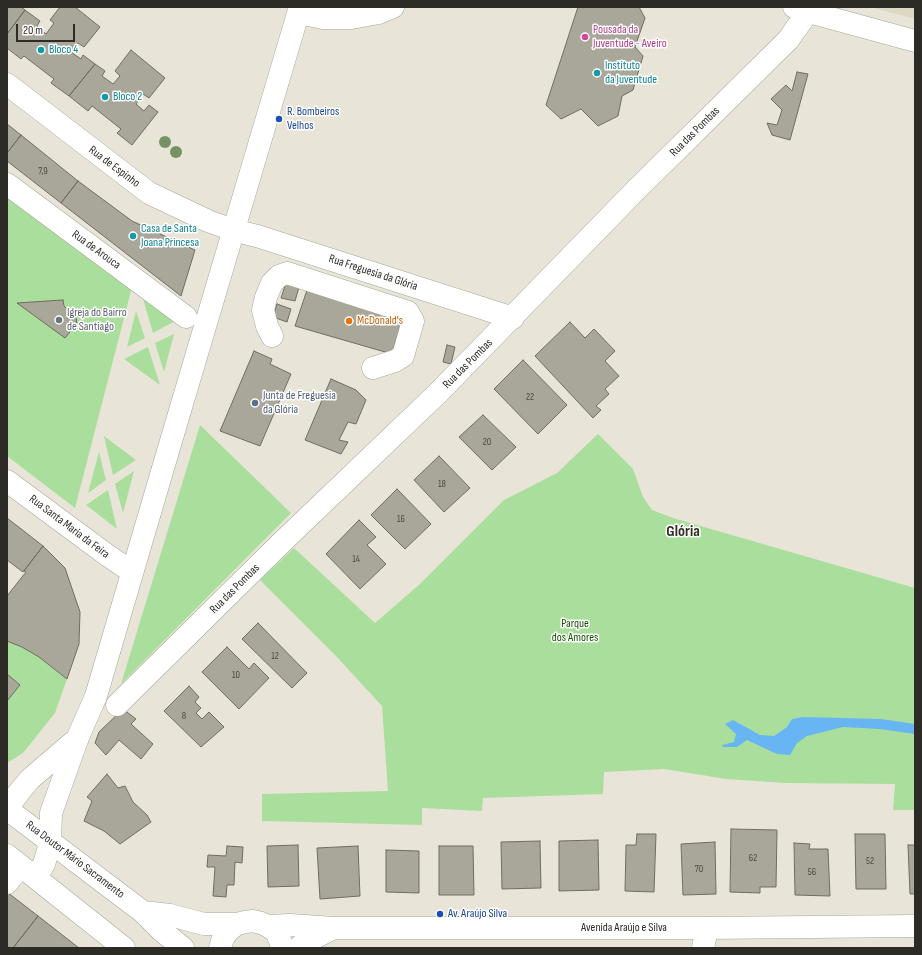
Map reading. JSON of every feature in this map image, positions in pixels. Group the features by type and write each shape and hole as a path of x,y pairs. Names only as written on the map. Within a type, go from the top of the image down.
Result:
{"street":[{"path":"7,883 21,866 44,864 50,842 50,813 78,737 96,696 299,10 323,18 350,18 379,13 393,7"},
{"path":"800,9 915,41"},
{"name":"Rua das Pombas","path":"117,705 274,549 438,393 636,191 788,40 803,19 800,9"},
{"name":"Rua de Espinho","path":"7,84 149,193 208,221 233,230"},
{"name":"Rua de Arouca","path":"7,184 186,317"},
{"name":"Rua Freguesia da Glória","path":"233,230 257,236 513,318"},
{"path":"272,336 267,326 263,310 266,297 272,283 279,276 287,273 408,312 413,321 403,356 395,361 373,368"},
{"name":"Rua Santa Maria da Feira","path":"7,480 132,572"},
{"path":"7,809 30,779 78,737"},
{"name":"Rua Doutor Mário Sacramento","path":"7,809 143,912 162,931 183,948"},
{"path":"21,866 124,948"},
{"path":"143,912 170,915 204,924 237,924"},
{"name":"Avenida Araújo e Silva","path":"237,924 253,921 268,926 290,925 334,928 705,938 915,926"},
{"path":"220,948 223,938 229,930 237,924"},
{"path":"268,926 276,932 282,948"},
{"name":"Avenida Araújo e Silva","path":"298,948 306,942 334,928"}],"shaded area":[{"path":"870,7 915,7 915,19"}],"green space":[{"path":"7,191 132,287 75,508 7,456"},
{"path":"141,292 177,320 153,333"},
{"path":"136,311 145,338 127,347"},
{"path":"174,334 164,372 155,343"},
{"path":"148,347 160,385 124,359"},
{"path":"200,425 291,513 121,684"},
{"name":"Parque dos Amores","path":"598,434 633,469 643,497 652,510 673,518 915,588 915,810 893,810 895,784 785,783 726,779 664,769 604,772 603,794 483,798 482,811 422,808 422,825 262,821 262,794 388,791 382,706 335,655 260,580 294,548 375,623 420,584 504,500 557,473"},
{"path":"104,436 136,460 113,475"},
{"path":"99,452 106,480 88,493"},
{"path":"134,471 123,513 115,484"},
{"path":"108,490 117,529 86,505"},
{"path":"7,641 22,647 39,657 67,679 55,713 23,753 7,763"}],"water":[{"path":"803,717 881,719 915,724 915,734 879,729 843,727 807,736 797,743 790,755 777,754 747,740 737,747 723,747 722,745 734,742 736,734 725,724 733,720 760,735 774,736 787,727 792,719"}],"building":[{"path":"7,7 21,7 25,10 7,34"},
{"name":"Bloco 4","path":"60,7 75,7 100,27 84,47 78,43 71,52 81,59 83,55 95,64 69,96 51,83 54,79 24,56 21,59 7,48 7,34 25,10 40,21 37,26 46,34 54,23 50,20"},
{"name":"Instituto da Juventude","path":"578,7 639,7 645,18 635,47 643,56 633,90 622,96 618,116 598,126 581,109 561,119 546,105"},
{"name":"Bloco 2","path":"131,50 165,78 149,98 143,94 136,104 144,111 149,105 158,112 132,145 117,133 121,129 92,106 88,111 69,96 95,64 105,71 102,76 113,84 120,76 115,71"},
{"path":"797,72 808,74 790,140 772,135 767,123 777,125 782,110 771,99 786,85 792,91"},
{"path":"7,124 21,135 7,153"},
{"path":"21,135 78,181 61,203 7,161 7,153"},
{"name":"Casa de Santa Joana Princesa","path":"78,181 132,221 195,250 181,296 61,203"},
{"path":"286,283 299,287 295,301 281,298"},
{"name":"McDonald's","path":"308,287 403,317 392,354 295,326"},
{"name":"Igreja do Bairro de Santiago","path":"63,300 64,306 76,318 77,323 65,338 17,303"},
{"path":"277,304 291,309 287,322 273,317"},
{"path":"570,322 585,338 594,329 615,351 605,361 619,376 605,389 609,394 596,406 601,410 593,418 535,356"},
{"path":"447,345 455,347 451,364 443,362"},
{"name":"Junta de Freguesia da Glória","path":"254,351 272,359 270,364 291,374 260,446 220,431"},
{"path":"523,360 567,405 538,434 494,389"},
{"path":"331,379 356,390 366,400 356,424 348,422 339,440 348,442 341,454 305,440"},
{"path":"483,415 516,447 492,470 459,437"},
{"path":"439,456 470,488 444,512 414,480"},
{"path":"397,489 431,524 405,549 371,515"},
{"path":"7,518 43,546 23,572 7,560"},
{"path":"359,520 376,537 367,545 386,564 360,589 326,554"},
{"path":"43,546 65,568 80,612 79,644 67,679 39,657 22,647 7,641 7,596 26,572 24,571"},
{"path":"258,623 307,673 292,688 242,639"},
{"path":"227,647 249,669 254,663 269,678 239,709 202,672"},
{"path":"7,674 20,685 7,701"},
{"path":"189,686 199,697 195,702 201,708 196,713 202,719 209,712 224,727 201,747 164,711"},
{"path":"123,709 136,719 131,724 153,744 141,759 119,740 106,755 95,743 99,732"},
{"path":"107,774 118,788 125,786 133,802 147,815 151,822 120,844 104,831 84,821 92,801 87,797"},
{"path":"731,829 777,830 776,887 760,887 760,893 730,892"},
{"path":"637,834 656,834 654,892 625,891 626,845 636,845"},
{"path":"855,834 885,834 886,889 856,889"},
{"path":"598,840 599,890 559,891 559,841"},
{"path":"540,841 541,888 502,889 501,842"},
{"path":"715,842 716,894 683,895 681,844"},
{"path":"794,843 810,844 809,849 828,849 830,896 795,895"},
{"path":"298,845 299,886 268,887 267,846"},
{"path":"908,845 915,845 915,894 910,894"},
{"path":"227,846 243,847 242,863 235,862 234,885 227,885 226,897 213,896 215,867 207,867 208,855 226,856"},
{"path":"358,846 360,896 320,899 317,848"},
{"path":"439,846 473,846 474,895 439,895"},
{"path":"386,850 419,851 419,893 386,892"},
{"path":"7,892 38,916 13,948 7,947"},
{"path":"38,916 79,948 13,948"}],"place":[{"name":"Pousada da Juventude - Aveiro","path":"585,37"},
{"name":"Bloco 4","path":"41,50"},
{"name":"Instituto da Juventude","path":"597,73"},
{"name":"Bloco 2","path":"105,97"},
{"name":"R. Bombeiros Velhos","path":"279,119"},
{"name":"Casa de Santa Joana Princesa","path":"133,236"},
{"name":"Igreja do Bairro de Santiago","path":"59,320"},
{"name":"McDonald's","path":"349,321"},
{"name":"Junta de Freguesia da Glória","path":"255,403"},
{"name":"Av. Araújo Silva","path":"440,914"}],"district":[{"name":"Glória","path":"683,532"}]}
